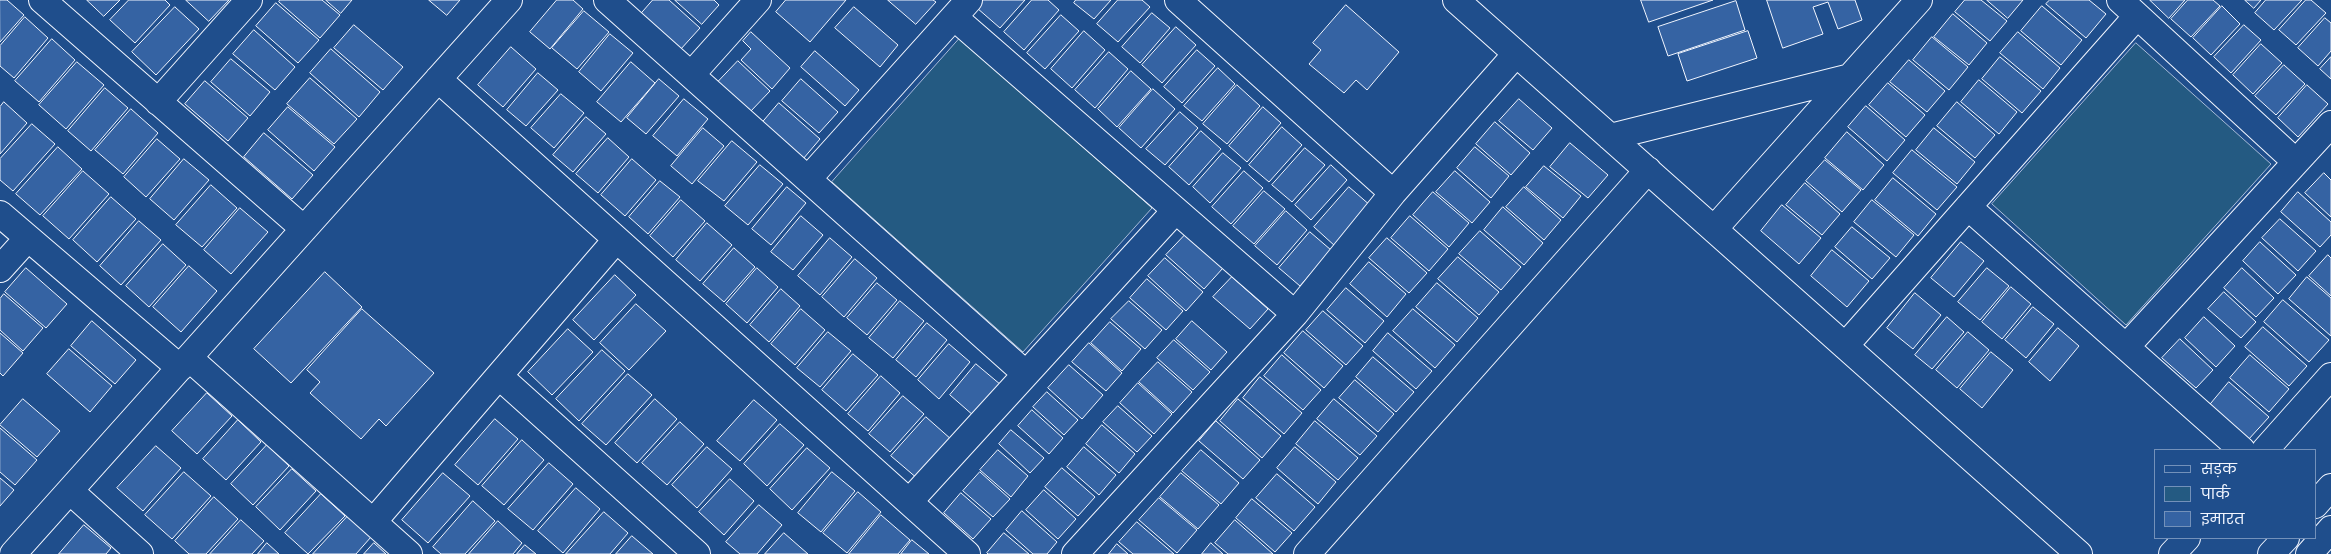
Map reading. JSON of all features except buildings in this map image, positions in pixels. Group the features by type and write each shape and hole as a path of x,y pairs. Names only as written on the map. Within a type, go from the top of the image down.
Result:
{"street":[{"path":"42,0 304,229"},
{"path":"158,102 249,0"},
{"path":"13,554 508,0"},
{"path":"607,0 1026,374"},
{"path":"691,75 758,0"},
{"path":"1178,0 1393,193"},
{"path":"1456,0 2079,554"},
{"path":"1714,229 1916,1"},
{"path":"1845,346 1968,207 2128,8 2296,162"},
{"path":"808,179 962,9 1175,211 1295,314"},
{"path":"1075,554 1295,314 1393,193 1516,54"},
{"path":"1610,137 1850,76"},
{"path":"438,79 967,554"},
{"path":"2126,347 2331,124"},
{"path":"1307,554 1648,170"},
{"path":"1968,207 2241,449"},
{"path":"909,502 1175,211"},
{"path":"0,214 184,363 409,554"},
{"path":"0,269 28,238"},
{"path":"373,522 500,378 616,240"},
{"path":"2266,449 2331,376"},
{"path":"500,378 696,554"},
{"path":"2316,504 2331,487"},
{"path":"70,491 140,554"},
{"path":"2309,554 2331,529"},
{"path":"2172,554 2186,539"},
{"path":"2271,554 2285,539"}],"green space":[{"path":"960,38 1152,208 1023,352 832,182"},
{"path":"2136,43 2271,164 2126,325 1992,204"}]}
